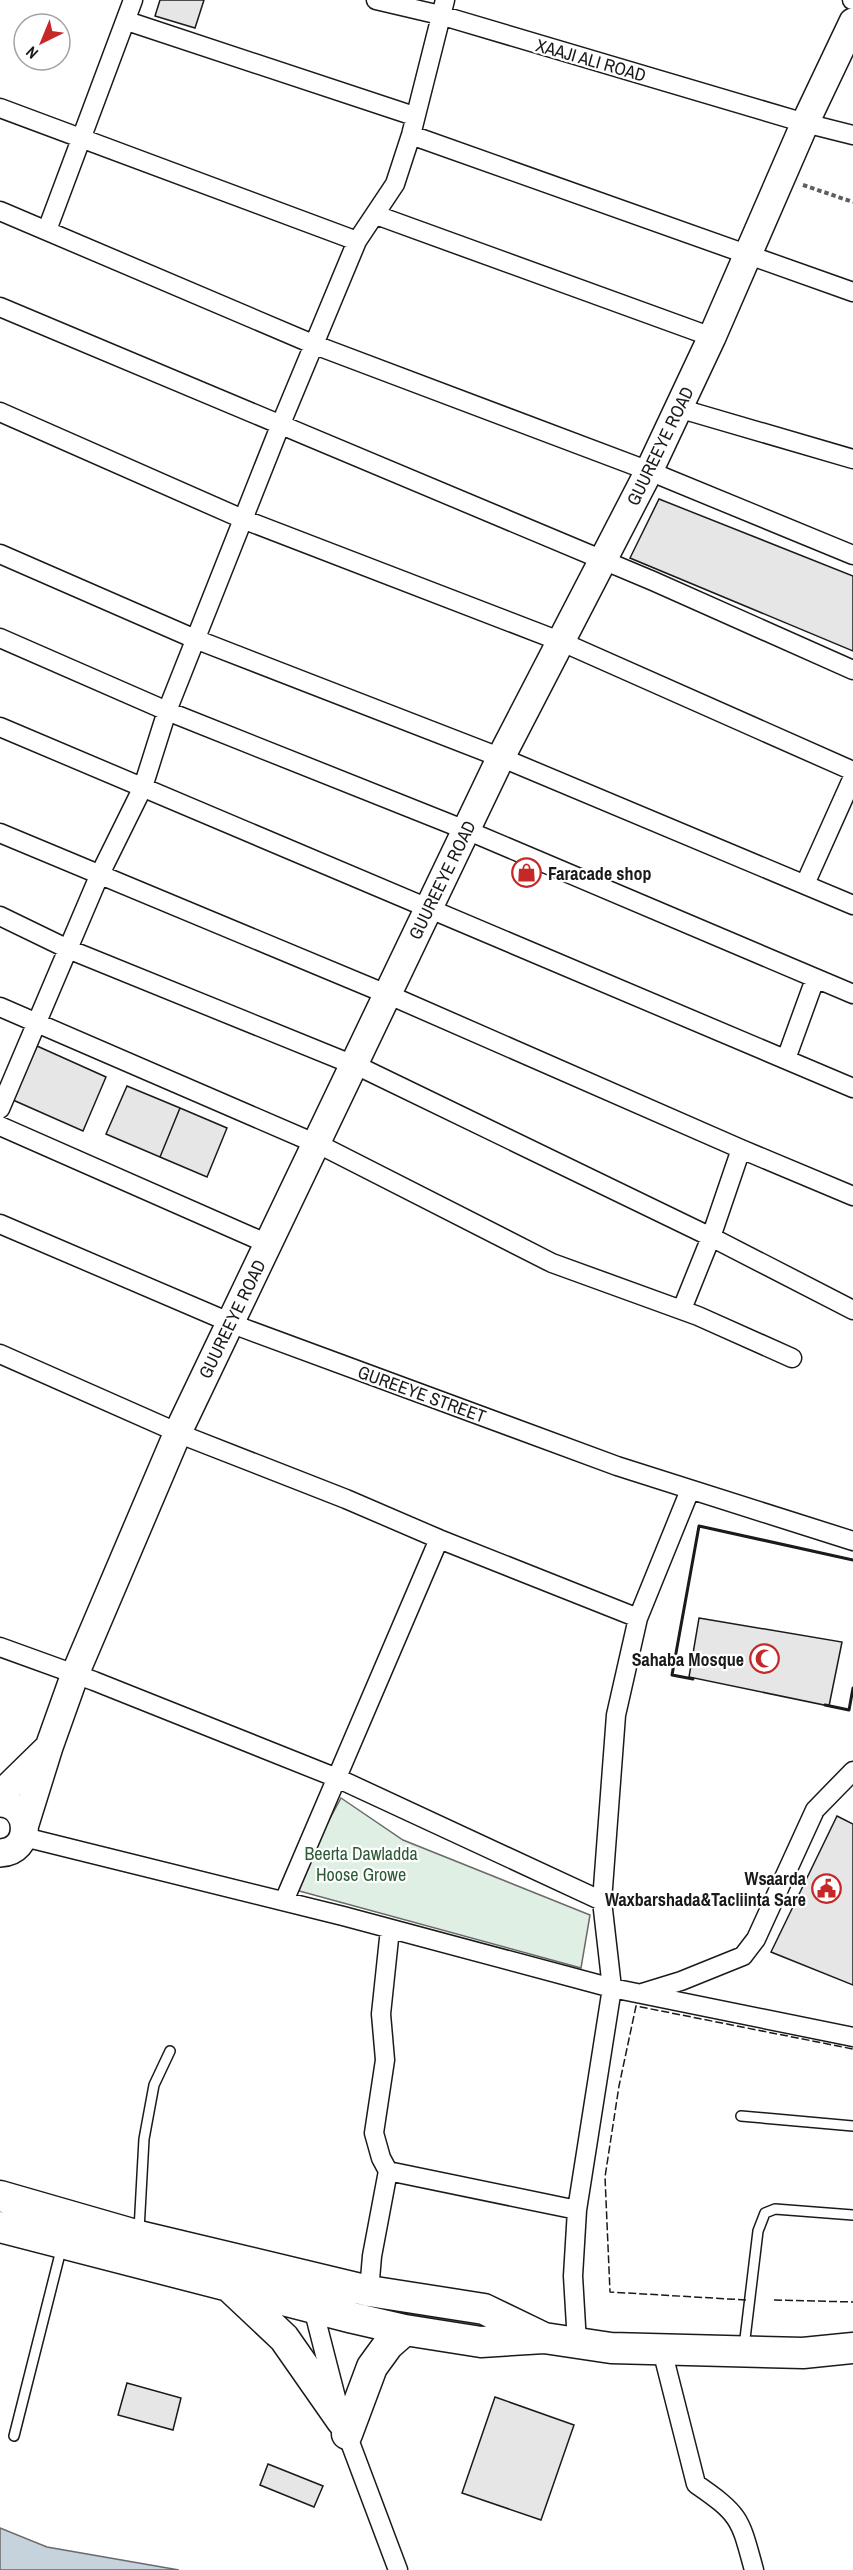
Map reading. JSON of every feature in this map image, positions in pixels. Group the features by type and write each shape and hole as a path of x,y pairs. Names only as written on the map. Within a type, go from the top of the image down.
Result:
{"main road":[{"path":"0,2196 139,2236 369,2291 484,2309 544,2338"},
{"path":"0,2227 405,2330 481,2342 544,2338 611,2348 803,2353 853,2348"},
{"path":"230,2287 285,2338 345,2427"},
{"path":"345,2427 372,2367 388,2345 405,2330"}],"street":[{"path":"47,230 133,0"},
{"name":"XAAJI ALI ROAD","path":"376,0 443,8 805,123 853,135"},
{"path":"0,1109 99,876 143,787 167,711 195,639 357,241 395,184 411,135 443,8"},
{"path":"127,21 414,116"},
{"name":"GUUREEYE ROAD","path":"11,1845 75,1674 178,1432 501,757 649,471 712,337 805,123 853,22"},
{"path":"0,108 357,241"},
{"path":"411,135 456,148 748,256 853,292"},
{"path":"0,211 315,345 649,471 853,555"},
{"path":"376,215 712,337"},
{"path":"0,307 602,560 853,670"},
{"path":"678,408 853,459"},
{"path":"0,412 245,520 562,642 853,771"},
{"path":"0,554 195,639 501,757 853,904"},
{"path":"0,638 167,711 466,831 853,994"},
{"path":"0,728 429,907 853,1088"},
{"path":"805,884 853,777"},
{"path":"0,833 387,994 853,1196"},
{"path":"0,916 68,949 354,1065 711,1237 853,1310"},
{"path":"786,1059 815,979"},
{"path":"0,1007 316,1143 552,1263 682,1309 792,1358"},
{"path":"0,1126 268,1244"},
{"path":"682,1309 711,1237 741,1149"},
{"name":"GUREEYE STREET","path":"0,1224 230,1323 617,1466 853,1541"},
{"path":"0,1354 178,1432 638,1618"},
{"path":"577,2343 573,2276 577,2210 612,1988 602,1901 616,1714 638,1618 690,1490"},
{"path":"284,1901 439,1539"},
{"path":"0,1647 75,1674 337,1778 602,1901"},
{"path":"0,1794 49,1747"},
{"path":"638,1994 681,1981 743,1956 756,1939 815,1810 853,1771"},
{"path":"0,1803 18,1810 11,1845 284,1901 612,1988 853,2037"},
{"path":"369,2291 372,2256 388,2171 381,2158 374,2133 385,2060 381,2014 390,1929"},
{"path":"388,2171 577,2210"},
{"path":"318,2278 313,2308 345,2427 398,2570"},
{"path":"662,2350 696,2484 725,2504 740,2522 754,2570"}],"lane":[{"path":"139,2236 144,2139 154,2085 170,2051"},
{"path":"741,2116 853,2126"},
{"path":"744,2352 758,2231 765,2213 775,2209 853,2215"},
{"path":"14,2436 62,2243"}],"path":[{"path":"782,178 853,202"}],"green space":[{"name":"Beerta Dawladda Hoose Growe","path":"341,1798 403,1840 590,1915 581,1968 292,1889"}],"shaded area":[{"path":"0,2528 47,2547 179,2570 0,2570"}],"building":[{"path":"160,0 204,0 195,28 155,16"},
{"path":"659,499 853,576 853,651 630,558"},
{"path":"37,1046 106,1077 83,1131 13,1100"},
{"path":"127,1086 180,1108 160,1157 106,1134"},
{"path":"180,1108 227,1128 207,1177 160,1157"},
{"name":"Sahaba Mosque","path":"699,1618 842,1642 829,1706 689,1677"},
{"name":"Wsaarda Waxbarshada&Tacliinta Sare","path":"837,1816 853,1824 853,1985 771,1952"},
{"path":"127,2383 181,2398 173,2430 118,2415"},
{"path":"495,2397 574,2425 541,2520 462,2493"},
{"path":"268,2464 323,2486 314,2507 260,2485"}],"fence":[{"path":"746,2300 610,2292 605,2177 619,2086 636,2006 853,2049"},
{"path":"774,2300 853,2302"}],"wall":[{"path":"693,1679 672,1675 699,1526 853,1560"},
{"path":"825,1705 849,1710 853,1688"}],"place":[{"name":"Faracade shop","path":"527,873"},
{"name":"Sahaba Mosque","path":"765,1659"},
{"name":"Wsaarda Waxbarshada&Tacliinta Sare","path":"827,1888"}]}
